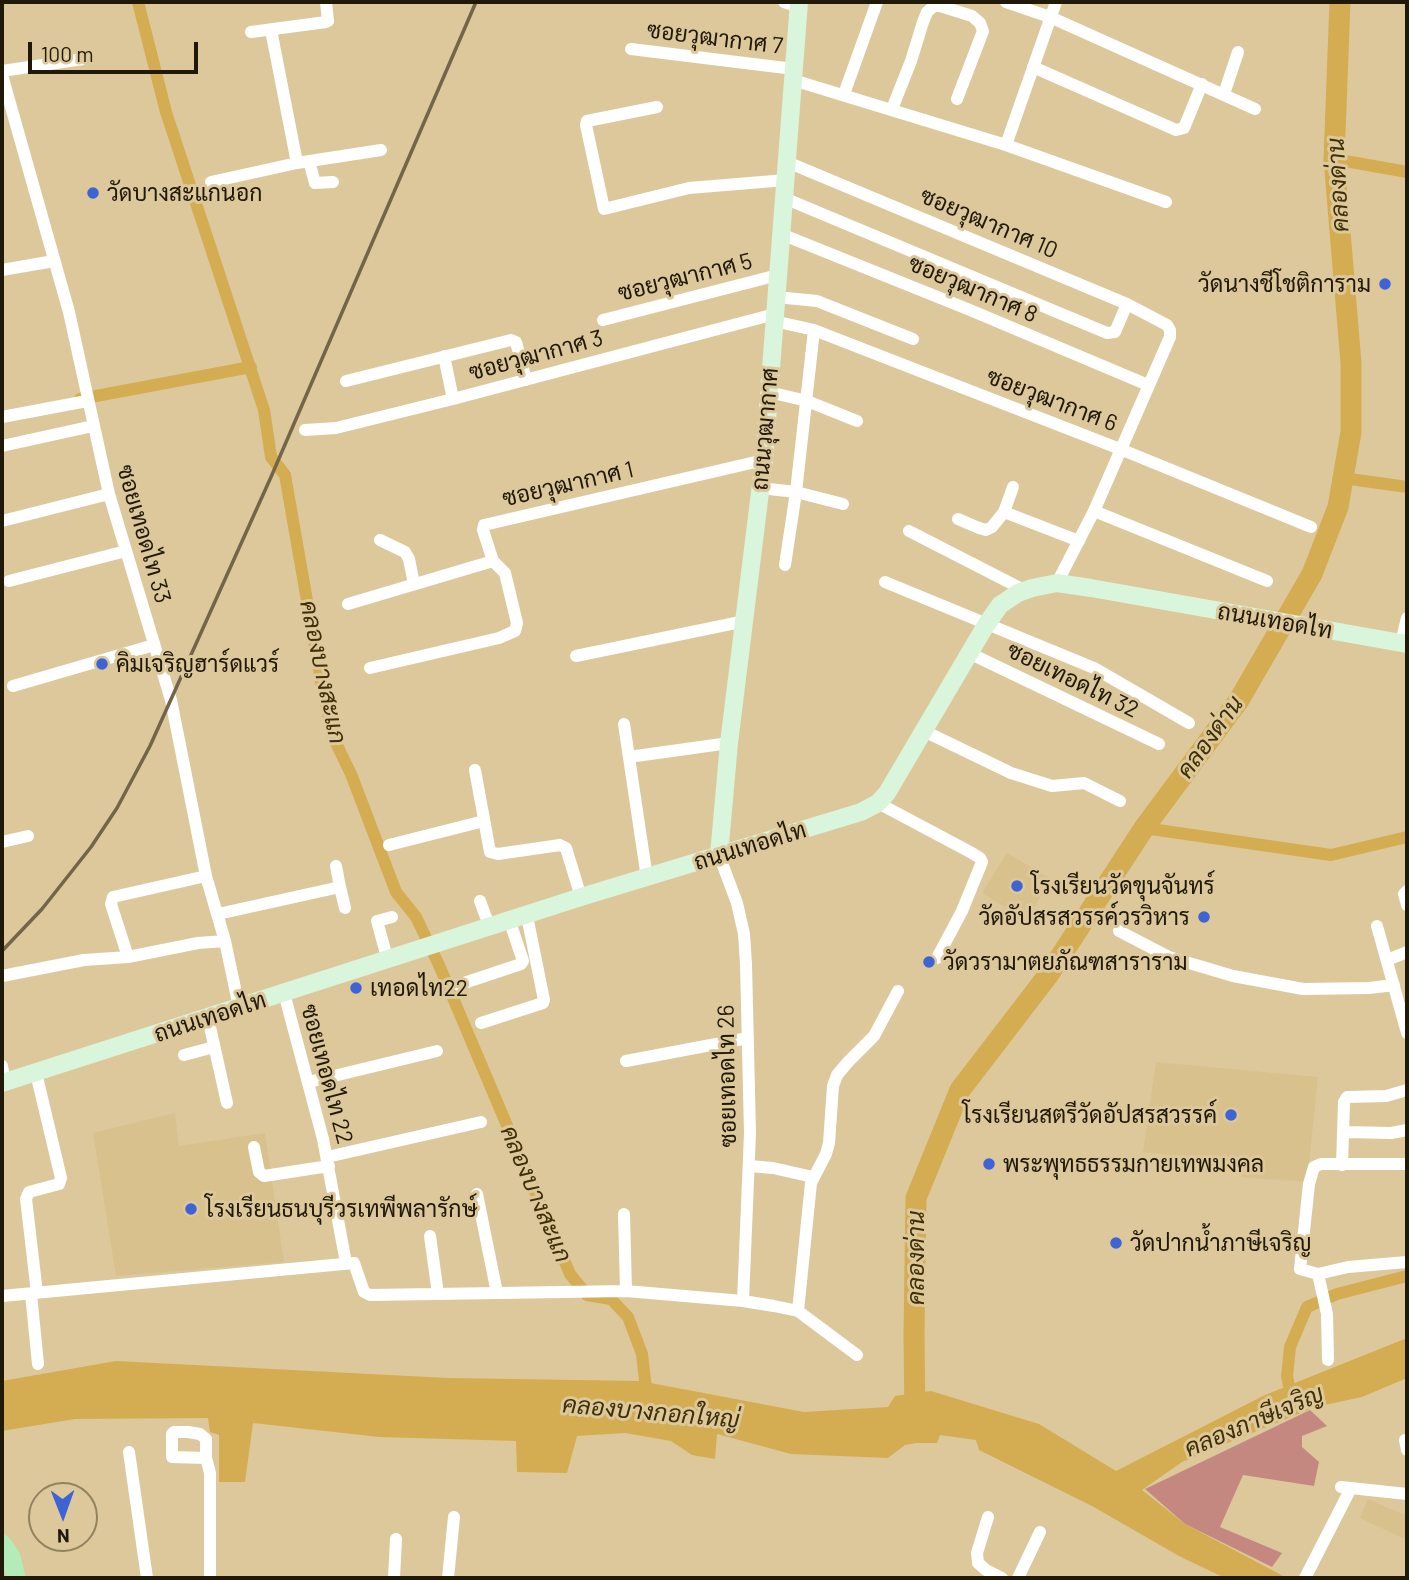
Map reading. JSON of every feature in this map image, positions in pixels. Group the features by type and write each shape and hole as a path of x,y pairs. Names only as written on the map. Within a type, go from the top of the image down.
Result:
{"main road":[{"name":"ถนนวุฒากาศ","path":"719,855 729,743 764,460 794,74 794,4"},
{"name":"ถนนเทอดไท","path":"3,1077 36,1073 581,898 860,812 878,803 887,793 1000,605 1026,590 1057,583 1404,644"},
{"path":"2,1544 11,1557 16,1578"}],"street":[{"path":"251,32 326,22 326,2"},
{"path":"844,94 877,2"},
{"path":"1006,2 1050,18 1255,110"},
{"path":"1006,145 1056,2"},
{"path":"892,109 927,12 934,6 972,16 980,23 983,31 957,99"},
{"path":"271,30 303,162 315,183 333,182"},
{"name":"ซอยวุฒากาศ 7","path":"631,49 794,74 844,94 1006,145 1166,202"},
{"path":"1224,94 1238,52"},
{"path":"2,73 83,59"},
{"path":"1033,67 1175,130 1184,128 1202,84"},
{"name":"ซอยเทอดไท 33","path":"2,73 4,89 69,312 109,494 171,700 206,876 225,941 239,1007"},
{"path":"657,107 587,121 604,209 689,188 785,180 1107,333 1115,332 1127,304"},
{"path":"211,182 303,162 381,150"},
{"name":"ซอยวุฒากาศ 10","path":"785,180 1127,304 1167,325 1170,337 1148,386"},
{"name":"ซอยวุฒากาศ 8","path":"781,234 1148,386"},
{"path":"2,270 54,261"},
{"name":"ซอยวุฒากาศ 5","path":"603,320 778,275"},
{"path":"775,311 817,301 913,340"},
{"name":"ซอยวุฒากาศ 6","path":"775,311 814,330 1120,449 1311,527"},
{"name":"ซอยวุฒากาศ 3","path":"305,430 326,430 526,380 775,311"},
{"path":"785,565 814,330"},
{"path":"346,381 514,340 526,380"},
{"path":"444,356 453,398"},
{"path":"1057,583 1094,511 1148,386"},
{"path":"769,392 807,401 857,421"},
{"path":"2,417 86,398"},
{"path":"2,446 93,426"},
{"name":"ซอยวุฒากาศ 1","path":"494,561 483,530 484,525 764,460"},
{"path":"958,519 986,530 992,527 1004,512 1013,487"},
{"path":"760,488 796,492 843,504"},
{"path":"2,521 109,494"},
{"path":"1094,511 1267,581"},
{"path":"1004,512 1079,541"},
{"path":"909,531 1026,590"},
{"path":"380,540 405,552 414,584"},
{"path":"9,581 126,551"},
{"path":"348,604 494,561 505,573 517,623 515,631 499,638 370,668"},
{"path":"885,582 1094,668 1189,723"},
{"path":"1404,644 1407,618"},
{"path":"576,656 745,621"},
{"path":"13,686 154,645"},
{"name":"ซอยเทอดไท 32","path":"969,653 1159,744"},
{"path":"624,724 647,878"},
{"path":"924,732 1011,774 1052,786 1084,783 1120,801"},
{"path":"636,756 729,743"},
{"path":"475,770 492,854 556,845 566,848 581,898"},
{"path":"878,803 980,858 982,862 962,911 937,958"},
{"path":"389,845 484,821"},
{"path":"2,842 28,836"},
{"name":"ซอยเทอดไท 26","path":"719,855 737,903 744,934 749,1167 743,1301"},
{"path":"336,866 345,908"},
{"path":"128,957 111,904 113,897 206,876"},
{"path":"218,914 340,887"},
{"path":"1407,891 1404,894 1407,905"},
{"path":"480,901 490,928"},
{"path":"388,961 377,921 392,916"},
{"path":"458,985 521,964 523,961 519,919"},
{"path":"481,1023 543,1003 519,919"},
{"path":"1377,926 1407,1033"},
{"path":"1119,931 1169,957 1260,981 1303,989 1394,985"},
{"path":"2,976 84,960 128,957 198,943 225,941"},
{"path":"1387,960 1407,952"},
{"path":"798,1311 813,1177 829,1143 831,1101 837,1075 874,1036 898,991"},
{"name":"ซอยเทอดไท 22","path":"284,993 328,1161 346,1263"},
{"path":"208,1017 227,1103"},
{"path":"626,1061 748,1038"},
{"path":"184,1055 214,1047"},
{"path":"309,1082 437,1051"},
{"path":"36,1073 61,1178 59,1184 29,1192 26,1199 38,1364"},
{"path":"1342,1164 1347,1097 1386,1096 1407,1090"},
{"path":"254,1147 259,1172 264,1176 481,1122"},
{"path":"1344,1132 1391,1133 1407,1130"},
{"path":"1328,1360 1327,1314 1319,1279 1300,1269 1311,1172 1321,1164 1407,1164"},
{"path":"749,1167 773,1168 813,1177"},
{"path":"477,1194 498,1293"},
{"path":"624,1214 626,1291"},
{"path":"430,1236 438,1294"},
{"path":"1319,1279 1348,1267 1407,1262"},
{"path":"2,1296 346,1263 356,1264 366,1294 626,1291 743,1301 798,1311 857,1355"},
{"path":"129,1452 147,1578"},
{"path":"206,1458 210,1473 210,1578"},
{"path":"1304,1578 1345,1488 1407,1494"},
{"path":"448,1578 454,1517"},
{"path":"988,1517 980,1542 978,1563 1002,1578"},
{"path":"1018,1578 1040,1532"},
{"path":"394,1578 396,1539"}],"shaded area":[{"name":"โรงเรียนวัดขุนจันทร์","path":"1007,853 1051,879 1026,921 982,893"},
{"name":"โรงเรียนสตรีวัดอัปสรสวรรค์","path":"1156,1062 1318,1077 1307,1182 1241,1177 1242,1163 1143,1152"},
{"name":"โรงเรียนธนบุรีวรเทพีพลารักษ์","path":"175,1113 179,1146 265,1133 284,1262 116,1276 93,1133"},
{"path":"1310,1410 1327,1426 1302,1436 1302,1447 1319,1462 1314,1486 1243,1475 1220,1527 1282,1553 1272,1567 1185,1524 1145,1489"},
{"path":"1368,1499 1407,1516 1407,1540 1360,1518"}],"water":[{"path":"1407,1338 1407,1378 1362,1397 1315,1407 1182,1462 1142,1490 1185,1524 1287,1578 1225,1578 1179,1556 1092,1506 979,1450 976,1440 940,1435 937,1443 905,1445 888,1458 791,1454 717,1434 715,1459 692,1455 671,1441 625,1433 577,1436 567,1473 517,1472 516,1441 379,1437 253,1423 245,1482 219,1482 219,1435 210,1432 208,1418 75,1419 2,1431 2,1381 116,1361 448,1378 640,1381 804,1412 888,1407 895,1396 931,1391 1039,1424 1116,1471 1265,1395"}],"waterway":[{"name":"คลองบางสะแก","path":"138,2 166,112 264,410 271,457 285,475 323,692 334,739 351,774 396,892 416,917 439,965 570,1274 587,1295 611,1299 628,1317 642,1354 647,1398"},
{"name":"คลองด่าน","path":"915,1420 916,1198 960,1090 1049,974 1144,828 1239,700 1312,574 1338,507 1351,432 1351,363 1334,159 1340,2"},
{"path":"1334,159 1407,172"},
{"path":"80,399 251,367"},
{"path":"1343,478 1407,487"},
{"path":"1144,828 1331,855 1407,837"},
{"name":"คลองภาษีเจริญ","path":"1292,1400 1287,1376 1290,1347 1307,1307 1337,1294 1407,1276"}],"railway":[{"path":"2,951 42,909 91,847 117,808 150,746 271,477 476,2"}],"place":[{"name":"วัดบางสะแกนอก","path":"93,193"},
{"name":"วัดนางชีโชติการาม","path":"1385,284"},
{"name":"คิมเจริญฮาร์ดแวร์","path":"102,664"},
{"name":"โรงเรียนวัดขุนจันทร์","path":"1017,886"},
{"name":"วัดอัปสรสวรรค์วรวิหาร","path":"1204,917"},
{"name":"วัดวรามาตยภัณฑสาราราม","path":"929,962"},
{"name":"เทอดไท22","path":"356,988"},
{"name":"โรงเรียนสตรีวัดอัปสรสวรรค์","path":"1231,1115"},
{"name":"พระพุทธธรรมกายเทพมงคล","path":"989,1164"},
{"name":"โรงเรียนธนบุรีวรเทพีพลารักษ์","path":"191,1209"},
{"name":"วัดปากน้ำภาษีเจริญ","path":"1116,1243"}],"water label":[{"name":"คลองบางกอกใหญ่","path":"651,1412"}]}
